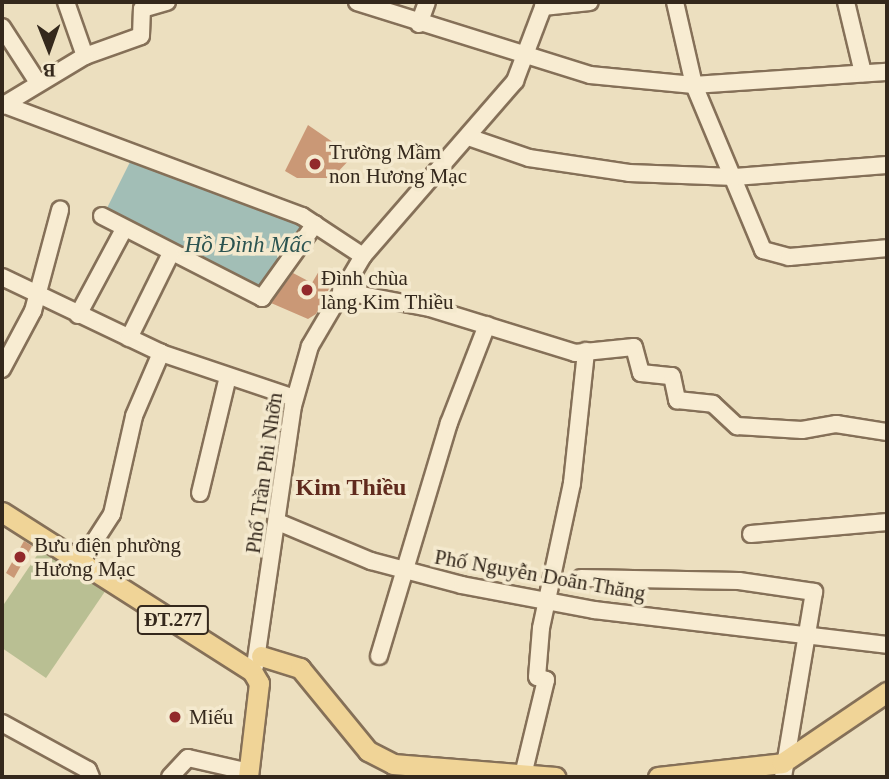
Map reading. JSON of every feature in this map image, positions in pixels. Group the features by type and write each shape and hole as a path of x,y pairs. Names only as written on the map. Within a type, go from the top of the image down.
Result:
{"main road":[{"name":"ĐT.277","path":"2,512 81,562 257,664"},
{"path":"248,774 259,683 257,664 300,668 368,751 393,764 555,777"},
{"path":"657,777 737,775 782,770 887,692"}],"street":[{"path":"66,2 85,56"},
{"path":"3,106 37,81 85,56 142,36 142,9 167,2"},
{"path":"357,2 523,59 590,75 694,85 887,72"},
{"path":"419,24 426,2"},
{"path":"544,4 590,2"},
{"path":"675,2 694,85 728,177 755,239 774,256 887,248"},
{"path":"846,2 863,74"},
{"name":"Phố Trần Phi Nhỡn","path":"257,664 295,398 310,346 363,256 471,138 515,81 544,4"},
{"path":"2,27 37,81"},
{"path":"3,106 315,224 363,256"},
{"path":"471,138 528,158 629,173 728,177 887,165"},
{"path":"2,369 37,294 60,210"},
{"path":"102,216 123,231 262,298 315,224"},
{"path":"78,315 123,231"},
{"path":"129,338 170,255"},
{"path":"2,277 161,353 295,398"},
{"path":"341,291 586,351 634,346 641,373 672,376 677,400 713,404 737,426 802,430 836,424 887,432"},
{"path":"379,656 449,423 487,325"},
{"path":"523,775 546,680 537,677 586,351"},
{"path":"81,562 112,514 134,416 161,353"},
{"path":"200,493 228,376"},
{"name":"Phố Nguyễn Doãn Thăng","path":"278,522 406,572 550,601 887,645"},
{"path":"751,534 887,522"},
{"path":"581,578 738,581 814,592 809,635 782,770"},
{"path":"2,723 91,777"},
{"path":"170,777 188,758 248,774"}],"green space":[{"path":"42,548 106,590 46,678 2,648 2,607"}],"water":[{"name":"Hồ Đình Mấc","path":"130,162 304,227 263,290 105,212"}],"building":[{"path":"308,125 353,156 332,178 297,178 285,171"},
{"path":"319,271 334,279 316,314 308,319 271,303 293,273 312,283"},
{"name":"Bưu điện phường Hương Mạc","path":"24,541 32,546 14,578 6,573"}],"place":[{"name":"Trường Mầm non Hương Mạc","path":"315,164"},
{"name":"Đình chùa làng Kim Thiều","path":"307,290"},
{"name":"Bưu điện phường Hương Mạc","path":"20,557"},
{"name":"Miếu","path":"175,717"}],"district":[{"name":"Kim Thiều","path":"351,488"}]}
